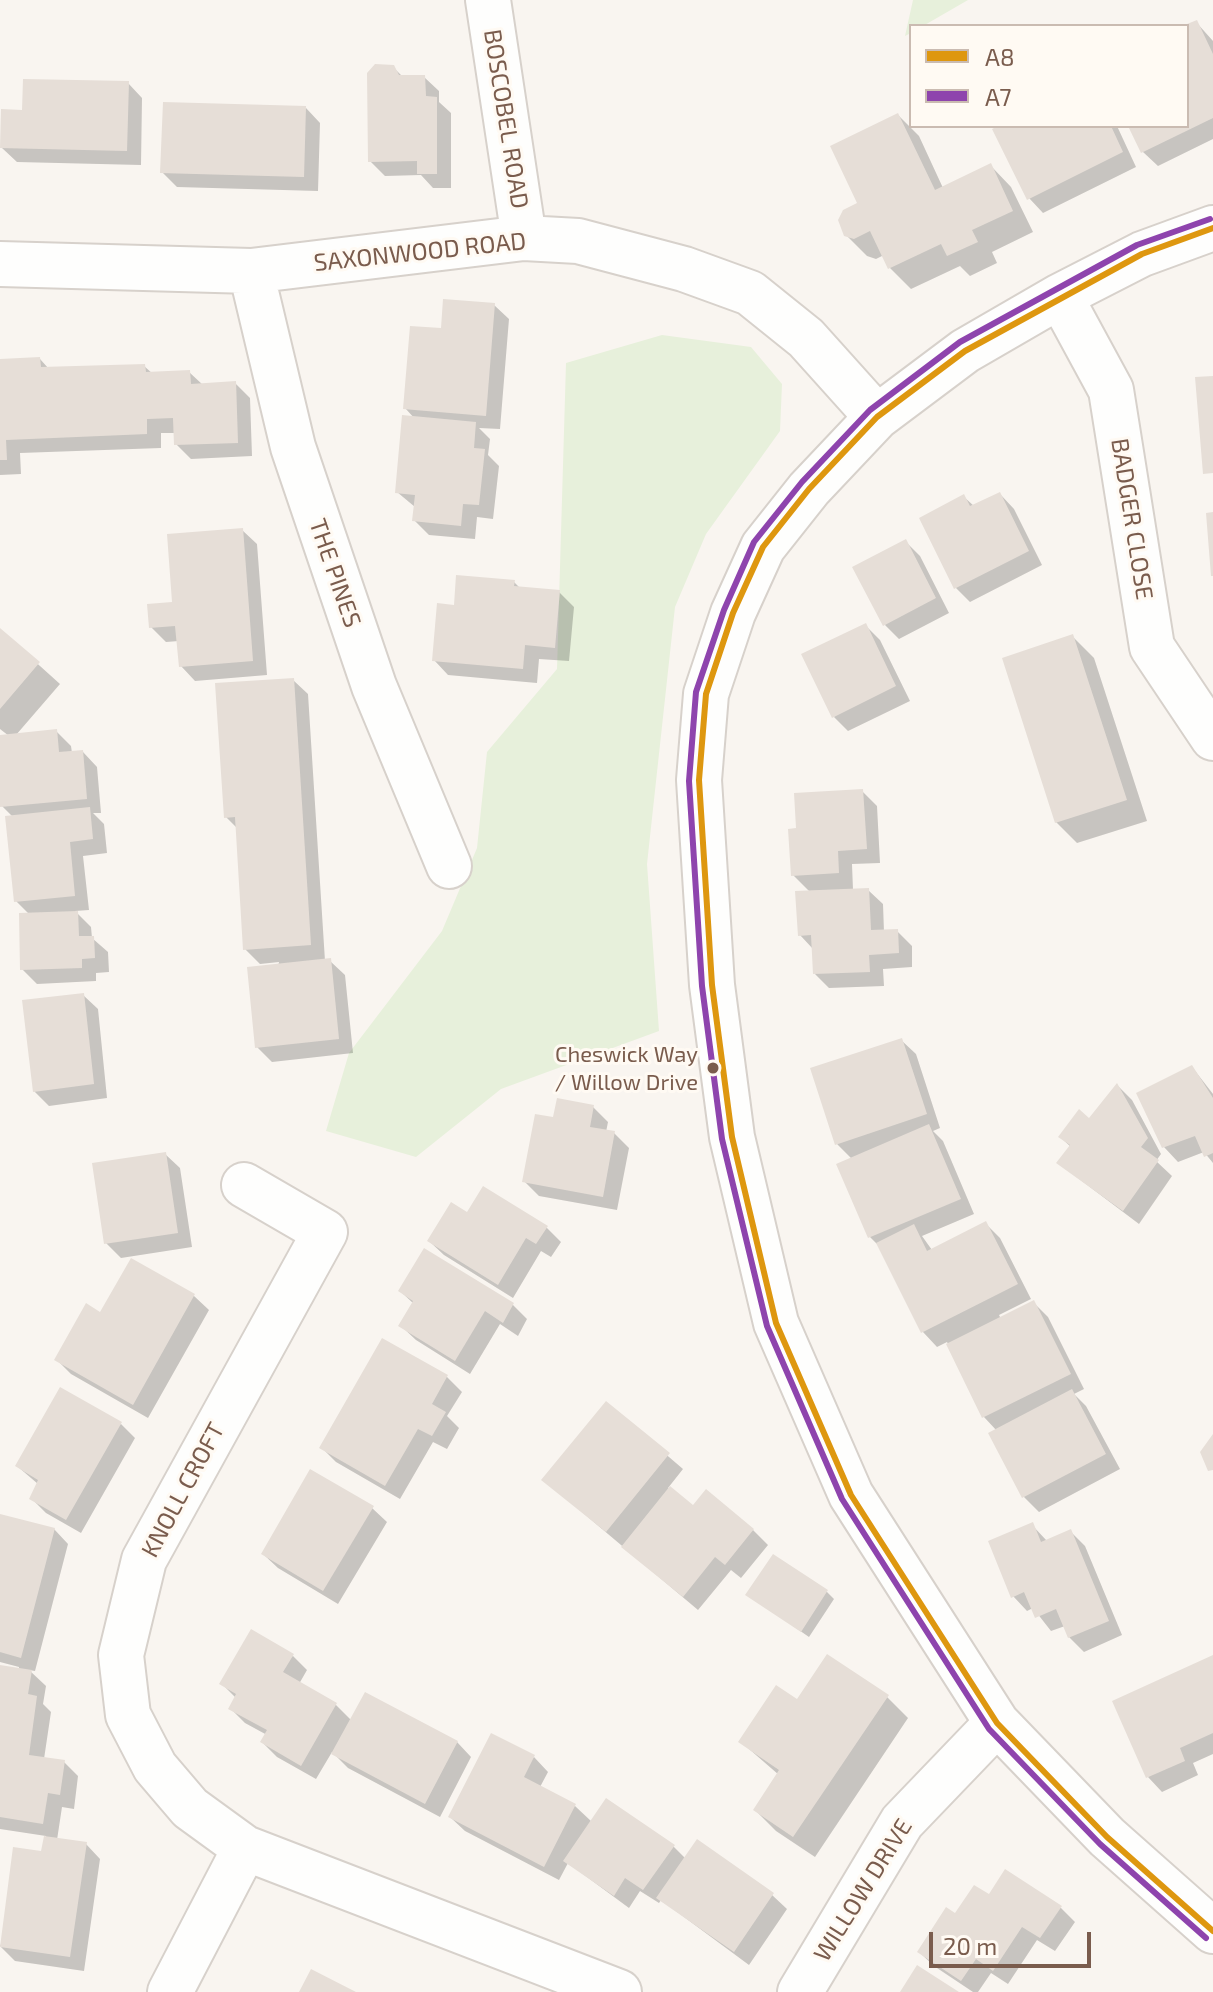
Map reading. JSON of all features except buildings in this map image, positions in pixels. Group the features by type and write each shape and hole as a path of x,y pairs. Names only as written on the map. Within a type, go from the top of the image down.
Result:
{"street":[{"name":"BOSCOBEL ROAD","path":"488,0 524,238"},
{"path":"1210,1923 1107,1837 997,1723 851,1495 776,1323 732,1137 712,985 699,780 706,694 733,613 763,547 809,489 877,417 965,351 1060,296 1142,254 1213,228"},
{"name":"SAXONWOOD ROAD","path":"0,264 251,271 524,238 578,241 684,269 750,293 806,338 877,417"},
{"name":"THE PINES","path":"251,271 293,447 374,686 449,866"},
{"name":"BADGER CLOSE","path":"1060,296 1111,390 1152,647 1213,738"},
{"name":"KNOLL CROFT","path":"244,1185 325,1232 144,1560 121,1655 128,1715 155,1767 190,1808 245,1848 619,1992"},
{"name":"WILLOW DRIVE","path":"800,1992 902,1822 997,1723"},
{"path":"170,1992 245,1848"}],"green space":[{"path":"913,0 968,0 926,24 909,24 909,34 905,36"},
{"path":"662,335 751,347 782,384 780,431 706,534 675,607 647,864 659,1031 501,1089 416,1157 326,1131 349,1053 442,931 477,848 487,752 557,669 566,363"}],"transit line":[{"name":"A7","path":"1206,1938 1100,1844 989,1729 842,1499 767,1326 722,1139 702,986 689,781 696,692 724,610 754,542 802,482 870,410 960,342 1137,245 1210,219"},
{"name":"A8","path":"1213,228 1142,254 965,351 877,417 809,489 763,547 733,613 706,694 699,780 712,985 732,1137 776,1323 851,1495 997,1723 1107,1837 1213,1931"}],"place":[{"name":"Cheswick Way / Willow Drive","path":"713,1068"}]}
